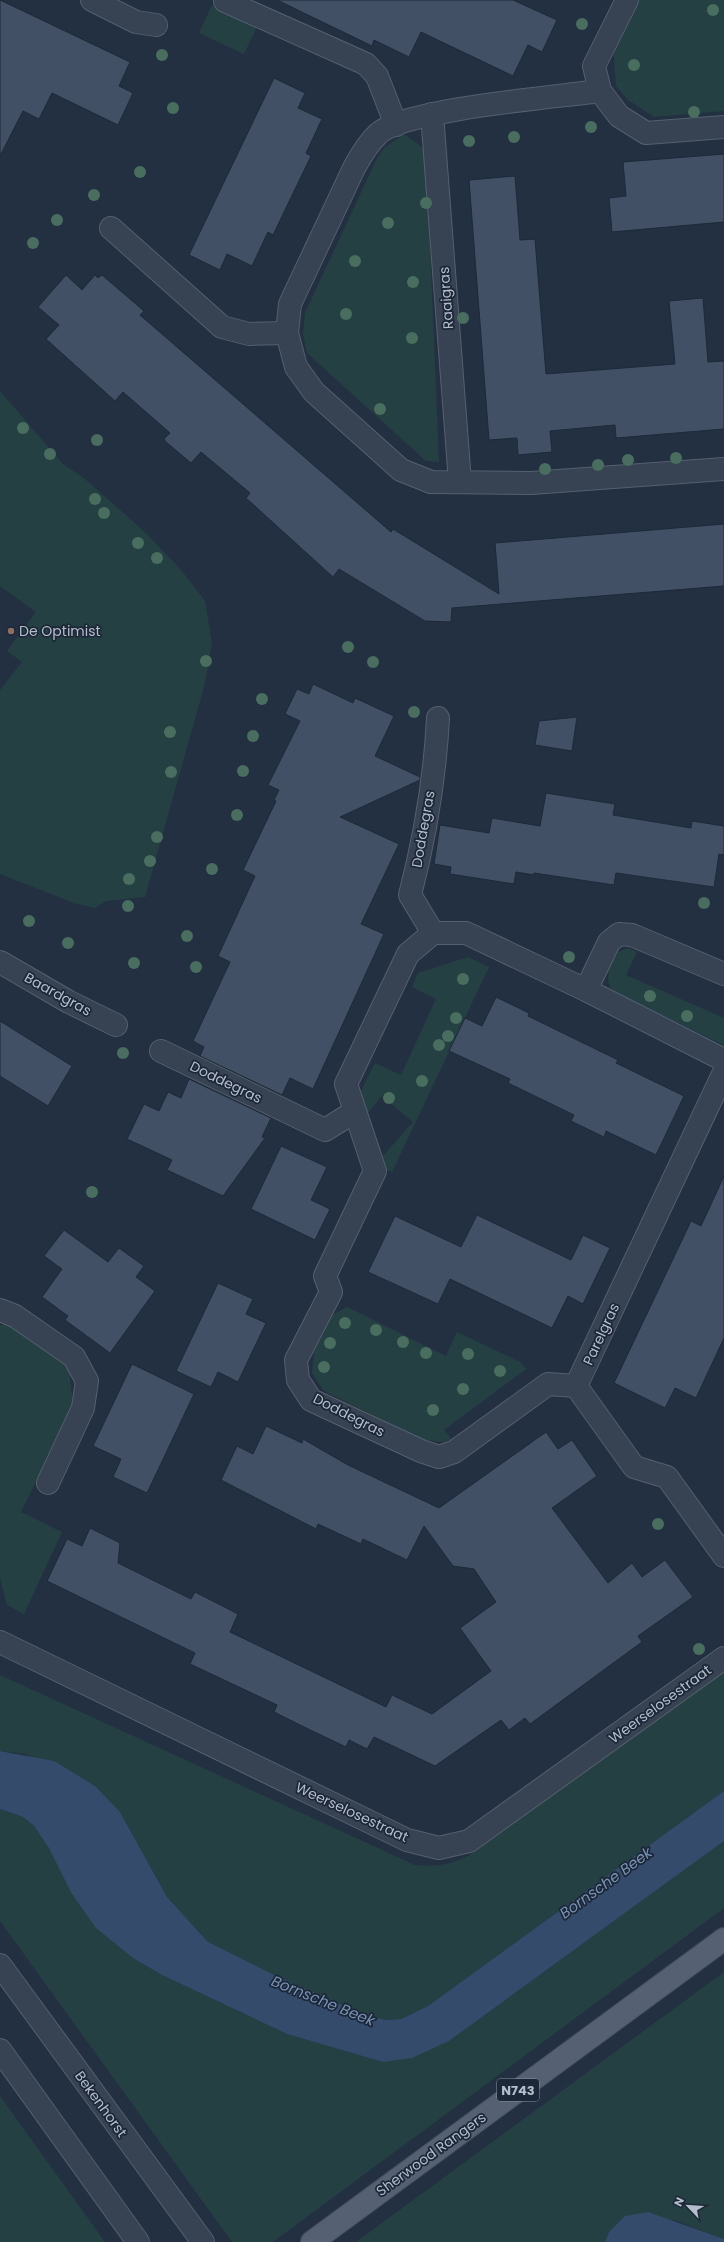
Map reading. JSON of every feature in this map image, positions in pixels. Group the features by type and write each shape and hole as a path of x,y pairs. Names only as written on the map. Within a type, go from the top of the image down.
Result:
{"main road":[{"name":"Sherwood Rangers","path":"312,2242 724,1939"}],"street":[{"path":"92,0 136,22 156,25"},
{"path":"627,0 594,66 600,91 619,116 646,133 724,127"},
{"path":"225,1 366,64 377,76 396,124"},
{"path":"600,91 432,114 396,124 380,132 366,147 354,168 290,304 287,334 296,366 314,392 400,470 431,482 531,483 724,469"},
{"name":"Raaigras","path":"432,114 460,482"},
{"path":"111,228 222,327 249,334 287,334"},
{"name":"Doddegras","path":"438,718 435,763 418,863 410,895 433,933 408,954 346,1084 354,1112 375,1171 325,1276 331,1292 296,1360 298,1380 311,1400 421,1451 440,1457 454,1452 548,1384 576,1386"},
{"path":"433,933 466,933 586,990 724,1060"},
{"path":"586,990 609,942 619,934 632,935 724,974"},
{"name":"Baardgras","path":"0,962 70,1002 116,1025"},
{"name":"Doddegras","path":"161,1051 325,1130 354,1112"},
{"name":"Parelgras","path":"576,1386 724,1072"},
{"path":"0,1310 15,1316 74,1357 87,1381 83,1408 48,1483"},
{"path":"576,1386 634,1467 668,1477 724,1556"},
{"name":"Weerselosestraat","path":"0,1642 407,1840 439,1848 469,1841 724,1658"},
{"name":"Bekenhorst","path":"0,1965 203,2242"},
{"path":"0,2050 138,2242"}],"green space":[{"path":"638,0 724,0 724,111 654,117 628,100 616,86 613,48"},
{"path":"212,5 257,27 244,54 199,33"},
{"path":"404,134 426,150 439,462 426,461 307,353 303,334 305,313 377,158 384,148"},
{"path":"0,391 63,464 85,479 147,534 181,570 205,601 212,643 205,683 145,897 106,901 95,908 74,903 0,874 0,690 22,662 7,651 36,612 0,586"},
{"path":"628,948 637,952 626,975 724,1018 724,1045 612,991 608,981 609,971 618,952"},
{"path":"468,957 489,967 392,1172 387,1170 383,1156 413,1122 382,1096 367,1114 360,1093 375,1063 401,1075 436,999 412,987 418,973"},
{"path":"347,1307 446,1356 457,1332 520,1362 526,1369 444,1430 451,1439 444,1442 424,1440 324,1391 312,1373 314,1352 332,1315"},
{"path":"0,1325 11,1325 69,1368 73,1406 21,1512 62,1532 24,1614 7,1605 0,1577"},
{"path":"724,1672 724,1791 428,2006 401,2019 386,2020 365,2015 270,1973 208,1942 167,1897 120,1812 26,1754 0,1751 0,1675 415,1865 429,1866 449,1863 468,1856"},
{"path":"0,1809 23,1817 34,1826 133,1958 162,1975 287,2034 383,2062 449,2041 724,1841 724,1908 273,2242 232,2242 0,1921"},
{"path":"724,1972 724,2239 674,2220 609,2232 605,2242 356,2242"},
{"path":"0,2096 105,2242 0,2242"}],"water":[{"name":"Bornsche Beek","path":"0,1751 54,1761 95,1786 120,1812 167,1897 208,1942 270,1973 365,2015 386,2020 401,2019 428,2006 724,1791 724,1841 449,2041 412,2058 383,2062 287,2034 162,1975 133,1958 96,1928 72,1894 49,1848 34,1826 23,1817 0,1809"},
{"path":"648,2212 724,2239 724,2242 605,2242 609,2232 625,2216"}],"building":[{"path":"0,0 130,62 119,86 133,93 118,125 52,93 39,119 23,111 0,156"},
{"path":"277,0 513,0 557,20 542,52 528,45 513,76 421,32 409,57 374,40 372,46"},
{"path":"274,78 305,93 298,108 322,119 306,153 311,156 273,235 268,232 252,266 227,254 220,270 189,255"},
{"path":"724,154 724,222 612,232 609,198 626,196 623,162"},
{"path":"515,176 520,240 535,239 546,374 675,364 669,301 703,298 708,362 724,361 724,429 616,438 615,425 550,431 552,452 518,455 517,438 489,440 469,180"},
{"path":"66,275 82,290 95,275 98,278 102,275 144,311 140,315 391,532 393,529 499,594 495,543 724,524 724,586 452,608 451,622 425,621 339,569 333,577 246,498 250,493 201,452 191,463 166,442 164,439 170,433 123,392 115,401 46,339 59,325 38,307"},
{"path":"313,684 353,703 355,698 394,716 375,756 420,777 420,780 340,817 399,844 361,924 384,934 313,1089 290,1078 282,1095 200,1056 204,1047 193,1041 230,962 218,956 255,876 243,870 276,801 274,800 279,790 268,785 300,721 285,714 297,689 309,694"},
{"path":"577,717 572,751 535,745 539,721"},
{"path":"546,793 615,804 613,815 691,828 692,821 724,826 724,855 719,854 714,887 616,873 614,885 534,873 534,875 516,872 514,884 450,874 451,867 434,864 440,825 489,833 492,818 540,826"},
{"path":"496,997 529,1013 528,1016 618,1060 616,1063 684,1096 656,1155 606,1131 604,1137 571,1121 574,1115 508,1083 510,1079 449,1051 465,1018 482,1026"},
{"path":"0,1021 72,1066 48,1106 0,1076"},
{"path":"189,1079 271,1118 262,1137 265,1138 223,1196 167,1170 172,1160 127,1139 144,1104 159,1111 168,1092 181,1098"},
{"path":"281,1146 327,1167 311,1200 330,1209 315,1240 251,1209"},
{"path":"724,1176 724,1338 696,1398 675,1388 665,1408 614,1383 691,1221 701,1226"},
{"path":"477,1215 571,1260 583,1235 610,1248 583,1304 568,1296 552,1328 450,1279 438,1304 368,1272 395,1216 461,1247"},
{"path":"64,1230 108,1262 119,1248 144,1266 136,1277 155,1291 110,1353 65,1320 68,1316 42,1297 62,1269 44,1256"},
{"path":"218,1283 253,1299 246,1314 266,1323 238,1382 218,1372 211,1387 176,1371"},
{"path":"132,1364 194,1394 147,1493 113,1477 121,1459 93,1446"},
{"path":"266,1426 302,1443 303,1439 348,1465 439,1508 546,1432 558,1449 572,1440 597,1476 552,1508 608,1583 632,1563 642,1577 665,1560 693,1597 638,1636 642,1642 530,1724 525,1718 509,1730 501,1720 435,1766 374,1737 367,1749 349,1740 346,1747 274,1712 277,1705 190,1664 195,1653 47,1581 67,1539 82,1546 90,1528 120,1543 118,1563 191,1599 195,1592 238,1614 230,1632 386,1707 392,1695 432,1714 491,1671 460,1628 496,1602 474,1569 453,1566 424,1526 407,1560 363,1539 361,1544 318,1524 316,1529 221,1480 237,1446 253,1454"}],"place":[{"name":"De Optimist","path":"11,631"}]}
